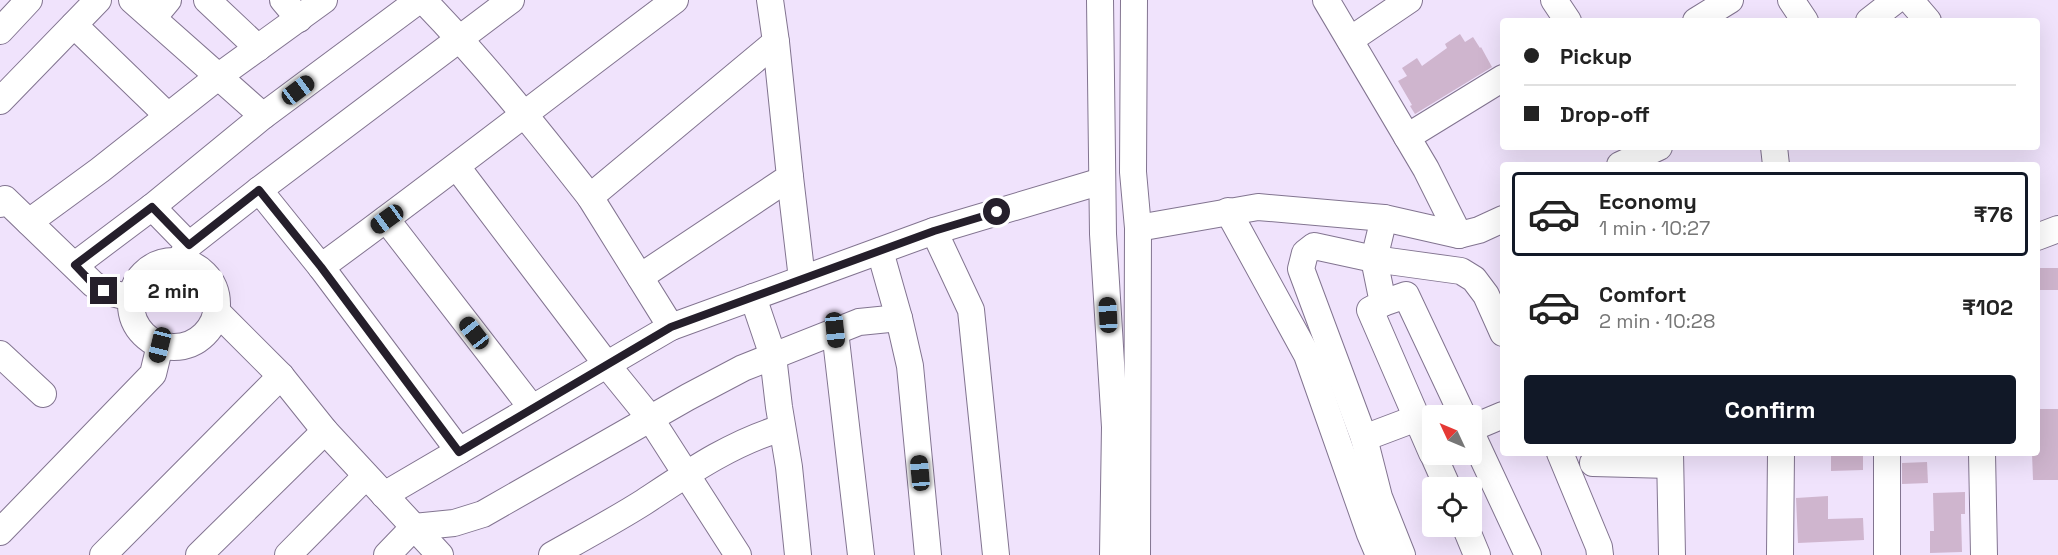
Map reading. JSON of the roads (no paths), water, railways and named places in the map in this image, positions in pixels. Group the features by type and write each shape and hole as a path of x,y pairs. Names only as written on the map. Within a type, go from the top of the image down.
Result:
{"street":[{"path":"0,31 29,0"},
{"path":"0,101 98,0"},
{"path":"132,0 160,9 219,76 263,116"},
{"path":"207,0 258,48"},
{"path":"29,222 258,48 291,9 324,0"},
{"path":"75,265 152,207 263,116 421,0 460,38 524,112 590,197 671,327"},
{"path":"152,207 184,253 209,279 216,292 217,312 206,332 196,341 183,346 160,345 144,335 135,324 131,311 131,298 136,283 145,272 184,253 259,190 511,0"},
{"path":"321,267 457,167 524,112 675,0"},
{"path":"770,0 802,279"},
{"path":"1100,0 1103,234 1115,427 1113,555"},
{"path":"1134,0 1133,172 1138,228 1137,555"},
{"path":"1326,0 1426,170 1459,235"},
{"path":"1350,40 1409,0"},
{"path":"1701,18 1730,0"},
{"path":"1791,0 1803,18"},
{"path":"1873,18 1896,0"},
{"path":"1910,0 1925,18"},
{"path":"74,25 168,116"},
{"path":"590,197 776,42"},
{"path":"1407,137 1500,80"},
{"path":"1629,162 1657,152"},
{"path":"457,167 650,418 738,555"},
{"path":"640,278 790,177"},
{"path":"384,495 671,327 934,231 1102,181"},
{"path":"259,190 321,267 459,452"},
{"path":"2,199 93,284 104,291 131,298"},
{"path":"1138,228 1258,207 1384,218 1459,235 1479,230 1500,220"},
{"path":"1228,211 1307,355 1379,555"},
{"path":"1383,303 1374,259 1384,218"},
{"path":"387,219 532,408"},
{"path":"2040,236 2058,229"},
{"path":"934,231 971,310 996,555"},
{"path":"1402,555 1378,497 1364,438 1301,270 1305,253 1314,246 1374,259 1461,271 1474,279 1486,295 1500,326"},
{"path":"880,251 910,366 928,555"},
{"path":"1422,429 1370,310 1407,295 1458,405"},
{"path":"753,297 773,356 789,467 798,555"},
{"path":"217,312 281,376 325,431 440,555"},
{"path":"387,555 414,527 454,523 483,514 650,418 743,368 859,322 899,318"},
{"path":"835,330 861,555"},
{"path":"0,532 153,374 160,345"},
{"path":"2,360 42,394"},
{"path":"104,555 281,376"},
{"path":"1482,424 1500,416"},
{"path":"1364,438 1417,418"},
{"path":"552,555 643,502 685,473 756,436 782,428"},
{"path":"199,555 325,431"},
{"path":"1482,456 1528,555"},
{"path":"1561,456 1599,547 1600,555"},
{"path":"1780,555 1781,456"},
{"path":"1887,456 1887,555"},
{"path":"1982,456 1984,555"},
{"path":"1593,463 1670,459 1672,555"},
{"path":"288,555 366,476"},
{"path":"1470,537 1477,555"}]}
